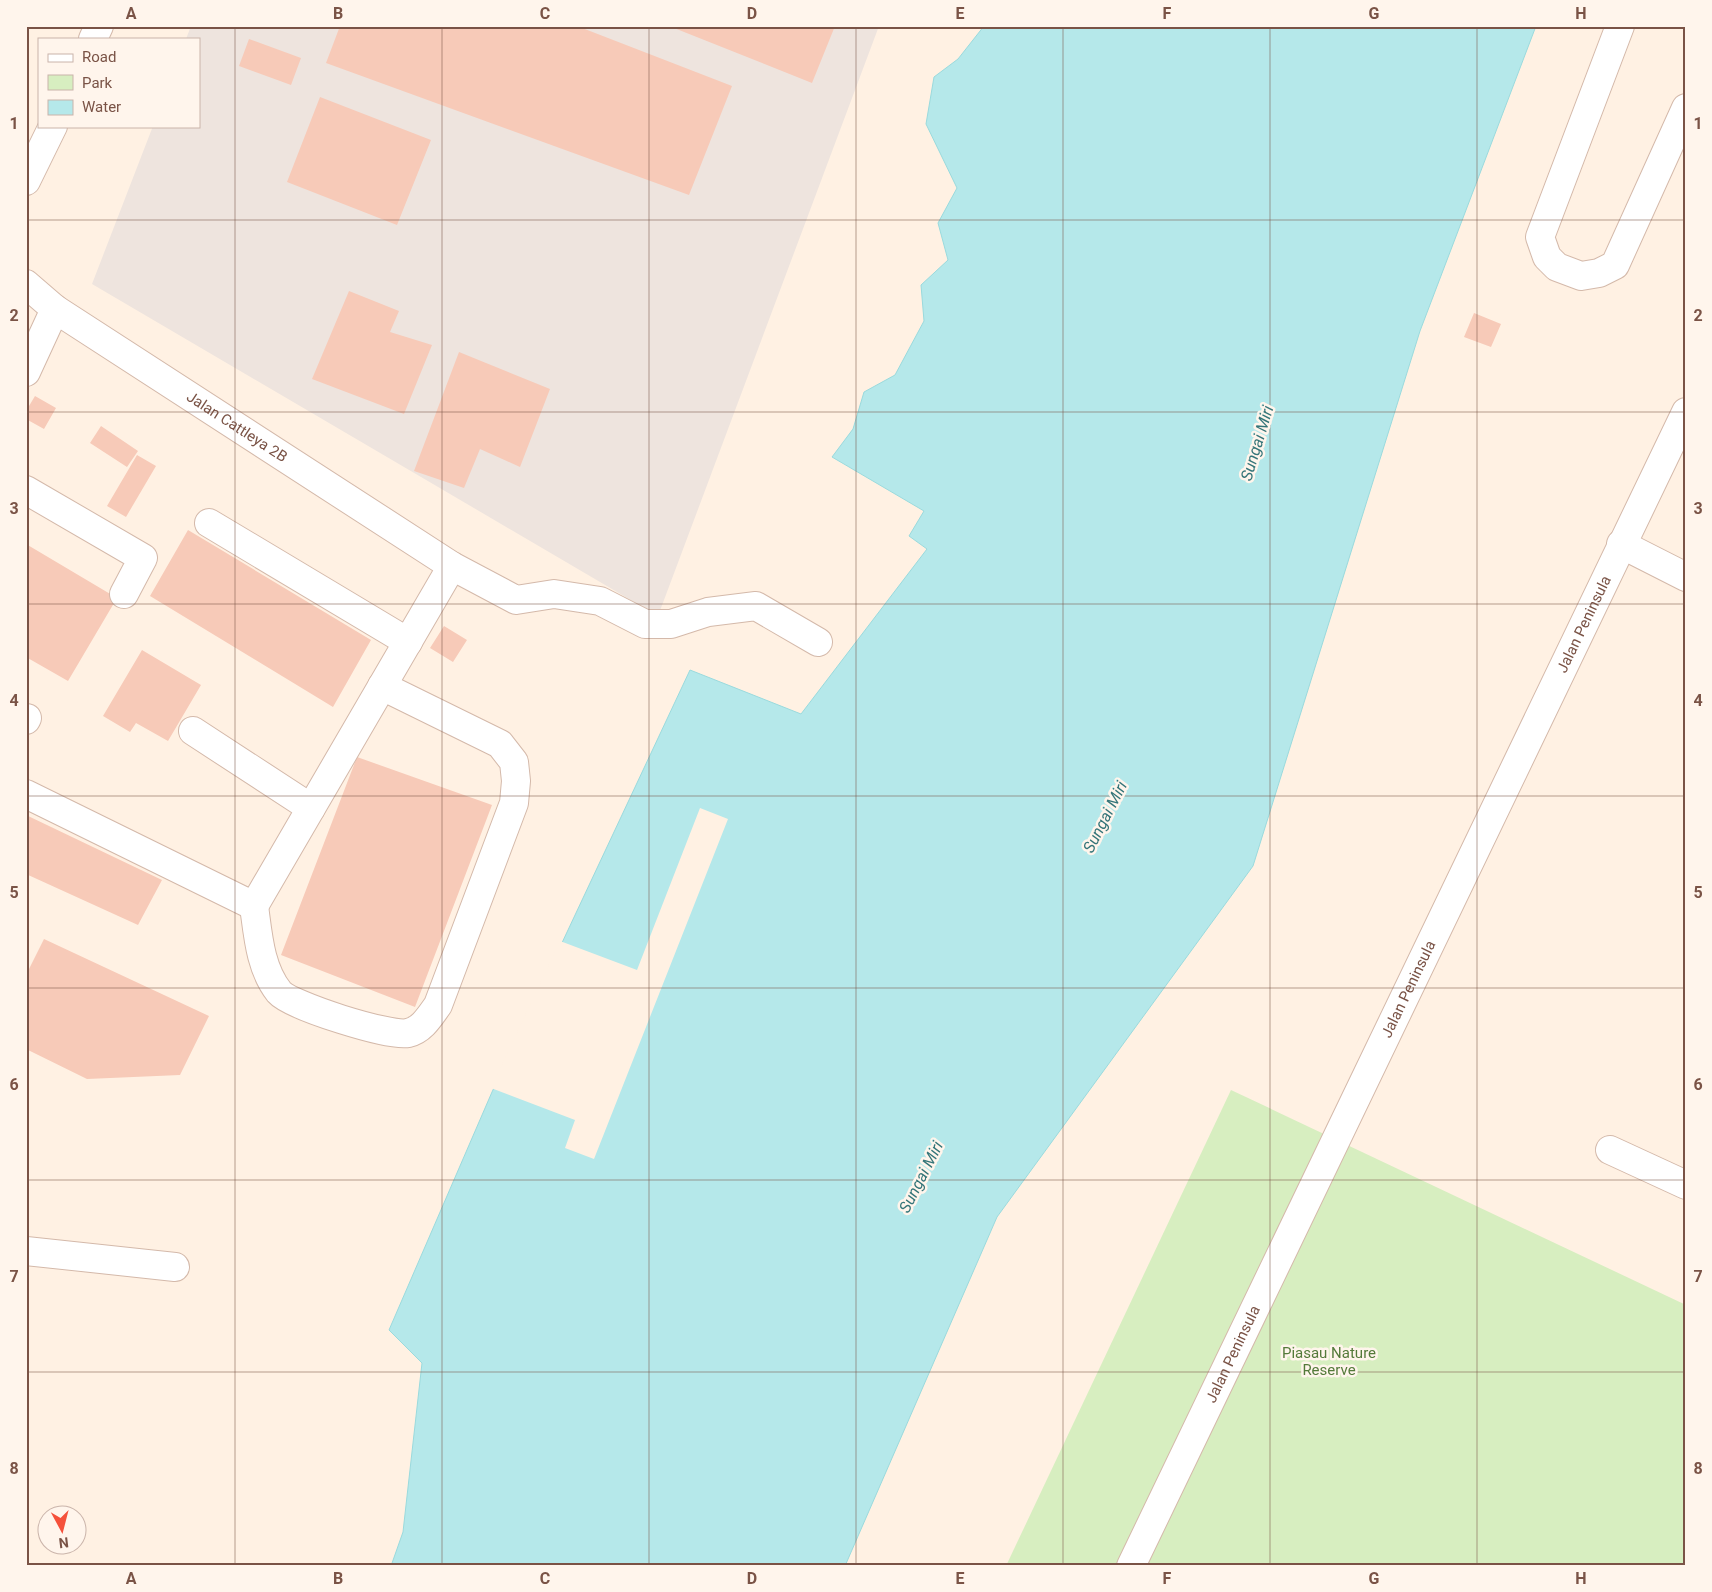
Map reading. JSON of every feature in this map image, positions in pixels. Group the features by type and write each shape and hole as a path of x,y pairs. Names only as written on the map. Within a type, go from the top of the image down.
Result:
{"street":[{"path":"93,38 99,26"},
{"path":"1620,26 1540,238 1547,257 1557,267 1581,276 1599,273 1615,265 1686,108"},
{"path":"26,180 51,128"},
{"name":"Jalan Cattleya 2B","path":"26,284 55,309 452,566 516,600 554,594 600,600 645,624 671,624 708,612 756,606 818,642"},
{"path":"26,372 55,309"},
{"name":"Jalan Peninsula","path":"1131,1566 1686,412"},
{"path":"26,490 143,558 124,594"},
{"path":"209,523 408,642"},
{"path":"1621,544 1686,577"},
{"path":"382,686 500,744 514,762 516,782 514,803 438,1005 424,1024 409,1033 390,1033 315,1011 281,994 270,978 260,950 254,906 382,686 408,642 452,566"},
{"path":"194,731 311,808"},
{"path":"26,794 254,906"},
{"path":"1610,1150 1686,1184"},
{"path":"26,1251 175,1267"}],"shaded area":[{"path":"191,26 879,26 658,616 92,284 152,128 200,128 200,38 186,38"}],"green space":[{"name":"Piasau Nature Reserve","path":"1231,1090 1686,1305 1686,1566 1006,1566"}],"water":[{"name":"Sungai Miri","path":"984,26 1536,26 1420,331 1253,866 997,1217 845,1566 391,1566 403,1532 422,1363 389,1330 492,1092 690,670 801,714 927,549 909,536 924,511 832,457 853,429 864,392 895,375 924,321 921,285 948,260 938,223 957,188 926,124 934,77 958,59"}],"pier":[{"path":"700,808 728,819 594,1159 565,1148 575,1120 491,1088 560,941 637,970"}],"building":[{"path":"340,26 577,26 732,86 689,195 326,63"},
{"path":"669,26 835,26 812,83"},
{"path":"249,39 301,58 291,85 239,66"},
{"path":"320,97 431,140 397,225 287,182"},
{"path":"349,291 399,311 390,332 432,345 404,414 312,379"},
{"path":"1474,313 1501,324 1491,347 1464,337"},
{"path":"459,352 550,389 520,467 480,449 464,488 414,471"},
{"path":"35,396 56,408 44,429 26,419 26,411"},
{"path":"101,426 138,451 127,467 90,443"},
{"path":"137,455 156,466 126,517 107,506"},
{"path":"188,530 371,640 333,707 150,596"},
{"path":"26,544 117,598 68,681 26,657"},
{"path":"444,626 467,640 453,662 430,648"},
{"path":"142,650 201,685 168,741 136,723 130,732 103,716"},
{"path":"357,757 492,805 415,1007 281,955"},
{"path":"26,815 162,880 138,925 26,874"},
{"path":"44,939 209,1016 180,1075 87,1079 26,1049 26,975"}]}
